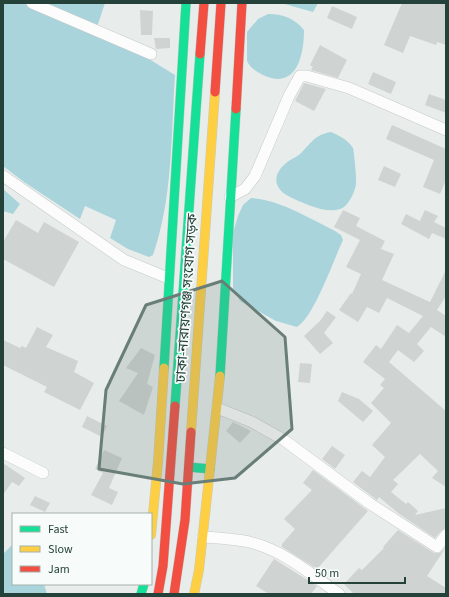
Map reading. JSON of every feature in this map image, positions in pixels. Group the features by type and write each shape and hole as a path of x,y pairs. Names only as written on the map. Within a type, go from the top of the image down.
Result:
{"main road":[{"path":"152,525 158,462 168,278 186,3"},
{"name":"ঢাকা-নারায়ণগঞ্জ সংযোগ সড়ক","path":"158,594 163,566 167,518 204,3"},
{"name":"ঢাকা-নারায়ণগঞ্জ সংযোগ সড়ক","path":"174,594 185,520 221,3"},
{"path":"194,594 203,537 221,371 242,3"},
{"path":"158,462 171,462"},
{"path":"189,467 210,469"}],"street":[{"path":"32,3 150,54"},
{"path":"230,197 245,189 255,176 294,85 300,76 307,76 349,88 446,130"},
{"path":"3,176 124,260 168,278"},
{"path":"217,408 252,422 284,440 369,504 437,547 446,535"},
{"path":"3,453 43,473"},
{"path":"203,537 248,542 266,547 285,556 339,594"}],"highlighted area":[{"path":"222,281 285,337 292,429 235,478 183,484 99,469 106,390 146,305"}],"water":[{"path":"3,3 23,3 144,56 175,75 168,189 160,233 153,255 149,257 128,249 110,238 116,220 85,206 80,219 24,182 3,166"},
{"path":"46,3 105,3 97,27"},
{"path":"281,3 318,3 313,12"},
{"path":"268,14 288,18 296,22 304,30 304,39 300,59 296,68 291,74 284,78 275,79 263,75 252,68 247,61 247,32 258,19"},
{"path":"331,132 344,138 353,148 356,184 351,199 343,208 328,210 314,207 285,194 278,187 276,178 285,164 300,154 318,137"},
{"path":"3,189 20,204 13,214 3,211"},
{"path":"251,198 273,202 294,210 335,231 341,235 343,240 317,300 310,312 297,327 276,321 240,301 233,289 233,233 243,205"},
{"path":"12,546 12,585 44,585 47,594 3,594 3,554"}],"building":[{"path":"402,3 446,3 446,45 437,42 436,45 410,36 403,53 384,45"},
{"path":"332,6 357,17 352,29 327,18"},
{"path":"140,10 153,11 152,35 141,35"},
{"path":"154,38 170,38 170,48 156,49"},
{"path":"320,45 347,60 338,78 311,70 313,67 310,65"},
{"path":"373,72 396,82 391,94 368,84"},
{"path":"304,83 326,89 314,111 295,101"},
{"path":"429,94 446,100 446,113 425,105"},
{"path":"392,125 446,149 446,180 440,194 423,187 434,160 386,139"},
{"path":"384,166 401,174 395,187 378,180"},
{"path":"343,210 360,218 356,226 385,241 381,249 394,254 382,280 430,302 446,270 446,296 437,310 446,316 446,337 431,327 417,344 424,351 414,362 398,350 389,362 446,411 446,487 432,478 438,471 420,454 393,480 398,484 391,492 406,504 408,502 418,511 415,515 446,508 446,528 435,538 398,513 379,497 377,500 353,482 362,471 370,477 385,457 372,445 391,423 371,403 384,388 380,385 385,379 363,362 376,345 381,349 397,325 409,333 423,316 387,298 379,313 367,307 358,322 339,310 351,293 352,294 361,274 346,267 360,240 334,227"},
{"path":"425,210 438,216 434,222 446,228 446,239 432,233 429,239 401,224 406,214 420,221"},
{"path":"16,220 38,233 44,222 79,242 54,287 3,259 3,242"},
{"path":"327,311 336,317 324,333 333,343 320,354 304,336 320,321"},
{"path":"37,327 53,335 46,347 78,361 74,372 94,383 80,410 44,392 47,387 3,365 3,340 20,348 22,346 26,348"},
{"path":"141,348 155,355 147,384 153,387 144,415 119,401 138,373 126,368"},
{"path":"300,363 312,364 310,383 298,382"},
{"path":"342,392 359,399 373,411 363,422 338,401"},
{"path":"87,416 107,426 102,437 82,427"},
{"path":"233,422 251,431 240,443 226,431"},
{"path":"332,446 345,455 335,469 322,459"},
{"path":"104,450 122,458 109,488 118,492 112,505 91,495 103,473 95,469"},
{"path":"3,463 25,478 19,486 12,482 3,495"},
{"path":"313,470 368,511 317,569 282,547 282,544 295,529 284,519 312,490 303,483"},
{"path":"35,496 50,503 45,512 30,505"},
{"path":"398,530 434,553 440,553 446,547 427,576 446,588 446,594 354,594 344,584 359,568 362,570 384,548 383,547"},
{"path":"274,559 317,586 311,594 269,594 256,586"}],"traffic: fast":[{"path":"164,368 186,3"},
{"path":"175,406 200,54"},
{"path":"220,376 236,109"},
{"path":"189,467 210,469"},
{"path":"141,594 144,585"}],"traffic: slow":[{"path":"191,432 215,92"},
{"path":"152,525 158,462 164,368"},
{"path":"194,594 199,570 220,376"}],"traffic: jam":[{"path":"200,54 204,3"},
{"path":"215,92 221,3"},
{"path":"236,109 242,3"},
{"path":"158,594 163,566 175,406"},
{"path":"174,594 185,520 191,432"}]}
